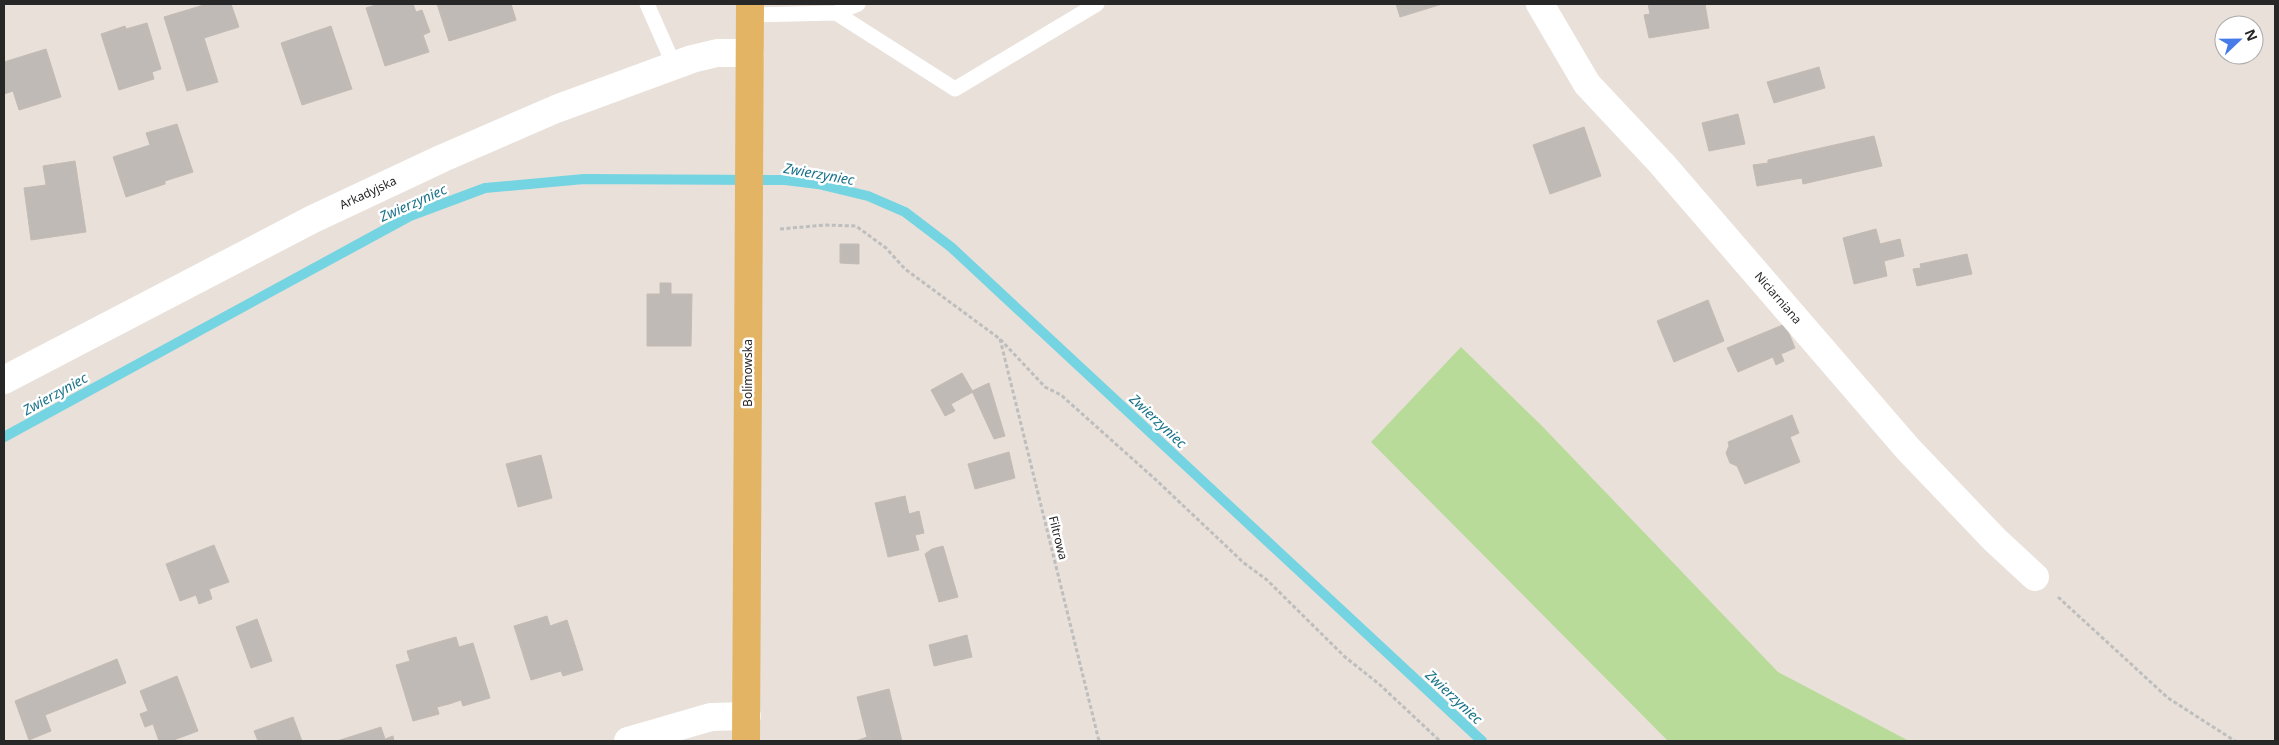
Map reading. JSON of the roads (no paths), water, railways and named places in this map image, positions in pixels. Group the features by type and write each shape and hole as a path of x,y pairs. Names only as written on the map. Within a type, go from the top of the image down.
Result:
{"main road":[{"name":"Bolimowska","path":"746,729 762,228 749,120 750,10"}],"street":[{"name":"Niciarniana","path":"1540,4 1587,84 1662,164 1908,449 1995,540 2035,577"},
{"name":"Arkadyjska","path":"4,380 313,219 435,162 556,110 674,65 714,53 750,53"},
{"path":"628,741 712,717 746,729"}],"lane":[{"path":"647,4 674,65"},
{"path":"750,10 836,13 858,4"},
{"path":"836,13 955,89 1097,4"}],"waterway":[{"name":"Zwierzyniec","path":"4,437 410,216 485,188 584,179 785,180 818,184 868,196 905,212 951,247 1482,741"}]}
